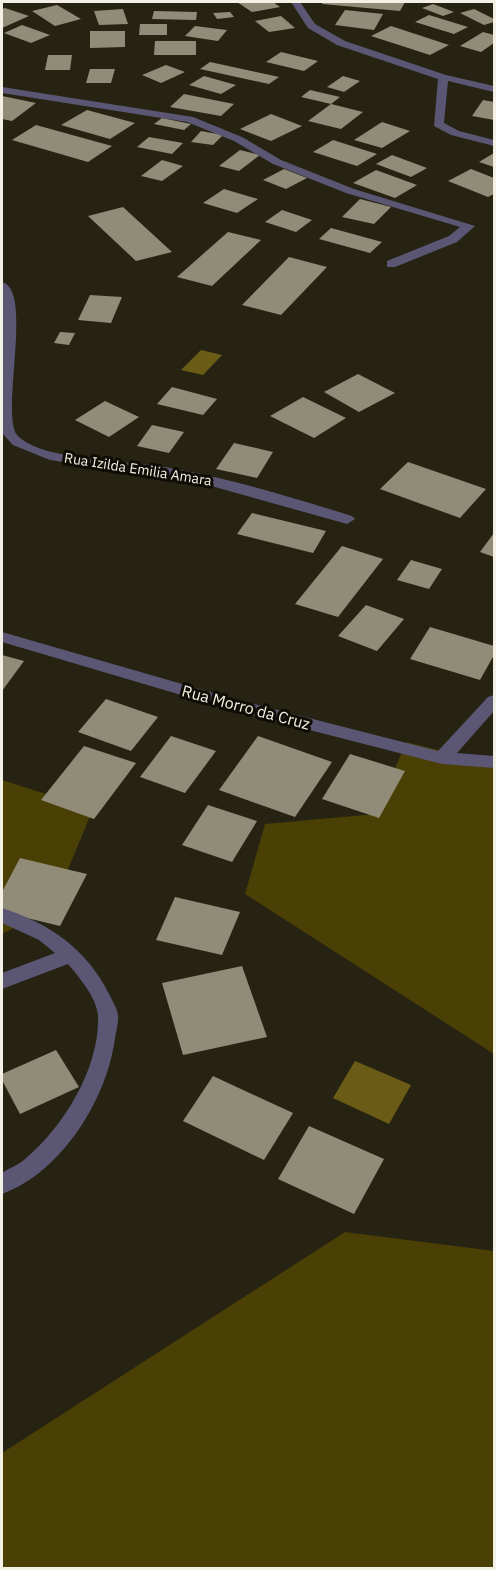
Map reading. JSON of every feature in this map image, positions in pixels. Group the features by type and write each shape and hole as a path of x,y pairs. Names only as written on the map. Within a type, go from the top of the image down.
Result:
{"street":[{"path":"296,2 311,26 323,35 443,77 495,89"},
{"path":"443,77 438,124 455,133 495,143"},
{"path":"2,90 112,109 189,118 238,139 277,162 350,191 469,226 453,239 391,264"},
{"name":"Rua Izilda Emilia Amara","path":"2,286 9,305 4,420 8,434 18,442 74,460 172,472 228,483 347,519"},
{"name":"Rua Morro da Cruz","path":"2,636 232,704 442,758 495,762"},
{"path":"442,758 495,701"},
{"path":"2,915 46,935 72,955 91,978 108,1014 101,1064 78,1115 33,1166 2,1184"},
{"path":"2,981 72,955"}],"shaded area":[{"path":"201,350 222,355 203,375 181,370"},
{"path":"406,742 494,764 494,1054 245,894 265,824 376,814"},
{"path":"2,780 93,809 52,908 2,934"},
{"path":"355,1061 411,1085 389,1124 333,1098"},
{"path":"345,1232 494,1251 494,1568 2,1568 2,1453"}],"building":[{"path":"237,2 273,2 280,7 252,12"},
{"path":"323,2 405,2 400,11 322,4"},
{"path":"433,4 454,12 443,16 422,8"},
{"path":"57,5 81,19 55,26 32,11"},
{"path":"2,9 29,16 2,28"},
{"path":"123,9 128,24 99,25 94,11"},
{"path":"474,9 494,19 494,22 484,25 460,13"},
{"path":"345,10 383,14 374,30 335,25"},
{"path":"154,11 197,12 196,20 152,19"},
{"path":"230,12 234,17 217,19 213,13"},
{"path":"429,15 468,27 454,34 415,22"},
{"path":"281,16 295,28 269,32 255,21"},
{"path":"140,24 167,24 167,35 139,35"},
{"path":"22,25 50,35 31,43 4,33"},
{"path":"195,26 227,30 218,41 185,36"},
{"path":"391,26 449,45 430,55 371,36"},
{"path":"90,31 125,31 125,47 90,48"},
{"path":"483,32 494,35 494,43 481,52 460,46"},
{"path":"155,41 196,41 196,55 154,55"},
{"path":"281,52 318,61 304,71 266,62"},
{"path":"48,55 72,55 70,70 45,70"},
{"path":"210,62 279,77 269,84 200,69"},
{"path":"166,65 185,72 161,83 142,75"},
{"path":"90,69 115,69 111,83 86,83"},
{"path":"204,76 236,85 221,94 189,85"},
{"path":"343,76 360,81 344,92 327,87"},
{"path":"310,90 340,97 331,104 301,97"},
{"path":"184,94 234,104 221,116 170,107"},
{"path":"2,96 36,103 12,121 2,119"},
{"path":"483,100 494,102 494,120 472,116"},
{"path":"331,104 363,112 341,129 308,121"},
{"path":"87,110 135,123 110,139 61,125"},
{"path":"271,114 302,126 271,141 240,129"},
{"path":"162,118 191,124 184,130 154,124"},
{"path":"382,122 410,131 382,148 354,140"},
{"path":"36,125 112,146 88,162 12,140"},
{"path":"201,131 223,135 213,145 191,142"},
{"path":"149,137 183,143 172,154 137,147"},
{"path":"333,140 377,154 357,166 313,152"},
{"path":"240,150 260,155 239,171 219,166"},
{"path":"494,153 494,167 479,162"},
{"path":"392,155 427,168 411,177 376,164"},
{"path":"162,160 183,166 162,181 141,176"},
{"path":"284,169 307,178 286,189 263,180"},
{"path":"471,169 494,178 494,194 488,197 448,181"},
{"path":"376,170 417,185 395,198 353,183"},
{"path":"224,189 258,199 237,213 203,203"},
{"path":"360,199 391,207 374,224 342,217"},
{"path":"123,207 172,252 136,261 88,216"},
{"path":"282,210 312,220 296,232 265,222"},
{"path":"331,228 382,242 370,253 319,239"},
{"path":"228,232 261,240 212,286 177,277"},
{"path":"289,257 327,267 281,315 242,305"},
{"path":"90,295 122,297 111,323 78,320"},
{"path":"60,332 75,333 69,345 54,343"},
{"path":"358,374 395,393 359,412 324,392"},
{"path":"172,387 217,399 203,415 157,404"},
{"path":"303,397 346,418 314,438 270,416"},
{"path":"105,401 139,417 109,437 75,420"},
{"path":"152,425 184,432 169,453 137,446"},
{"path":"234,443 273,452 257,478 216,469"},
{"path":"408,462 486,489 460,518 380,489"},
{"path":"252,513 326,531 313,553 237,534"},
{"path":"494,533 494,557 480,552"},
{"path":"342,546 383,559 338,617 295,604"},
{"path":"411,560 442,569 429,589 397,580"},
{"path":"366,605 404,619 377,651 338,636"},
{"path":"430,627 494,646 494,655 480,680 410,659"},
{"path":"2,655 24,661 2,691"},
{"path":"106,699 158,717 131,751 78,732"},
{"path":"171,736 216,751 185,793 140,777"},
{"path":"258,736 332,762 295,817 219,790"},
{"path":"84,746 136,763 94,819 41,800"},
{"path":"350,754 405,771 379,818 322,799"},
{"path":"208,805 257,821 232,862 182,845"},
{"path":"20,858 87,874 60,926 2,912 2,892"},
{"path":"175,897 240,912 222,955 156,940"},
{"path":"242,966 267,1037 183,1055 162,983"},
{"path":"56,1050 79,1087 20,1114 2,1080 2,1074"},
{"path":"213,1076 293,1113 264,1160 183,1121"},
{"path":"309,1126 384,1159 354,1214 278,1179"}]}
